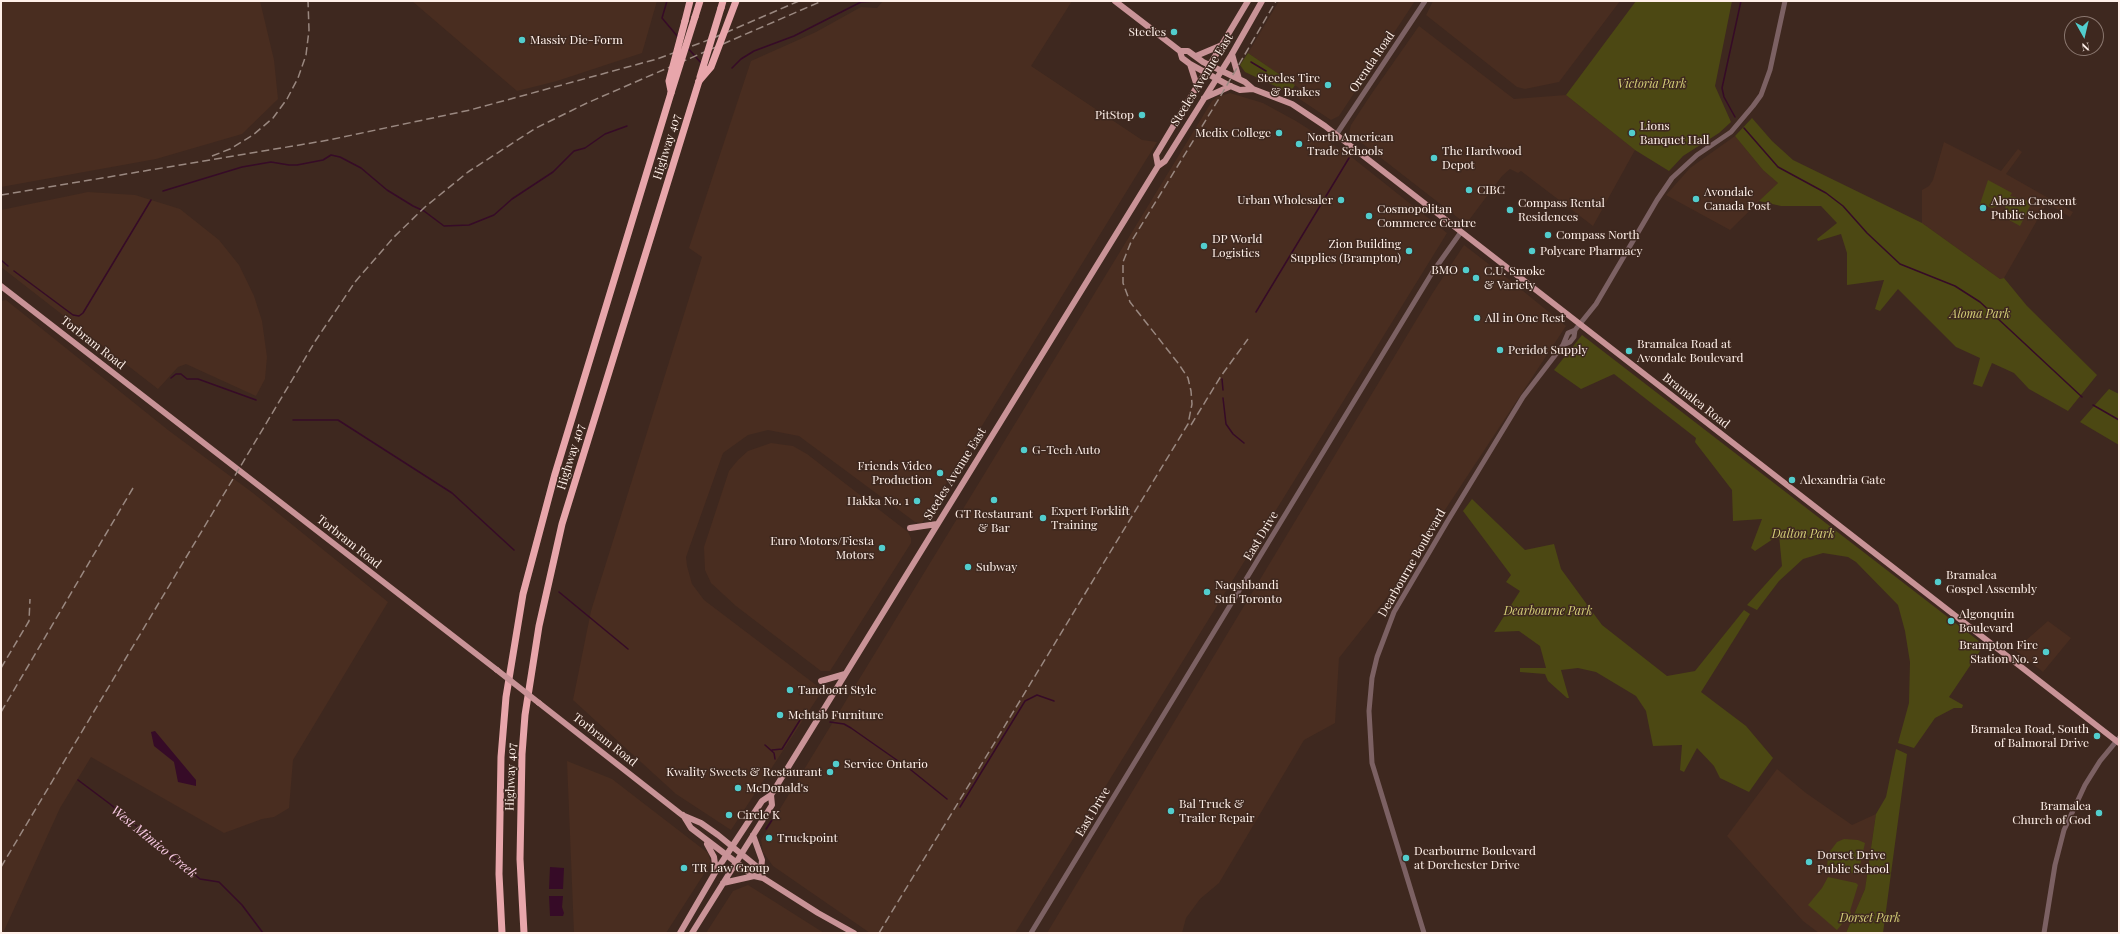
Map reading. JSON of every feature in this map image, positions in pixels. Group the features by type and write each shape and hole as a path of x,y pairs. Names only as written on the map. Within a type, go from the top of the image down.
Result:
{"highway":[{"path":"671,93 669,81 690,1"},
{"name":"Highway 407","path":"502,933 499,874 501,756 506,697 522,600 555,474 700,1"},
{"path":"699,81 711,66 736,1"},
{"name":"Highway 407","path":"524,933 520,859 522,754 525,715 539,626 562,524 722,4"}],"main road":[{"name":"Bramalea Road","path":"1115,1 1180,51 1182,58 1190,64 1240,90 1253,89"},
{"name":"Steeles Avenue East","path":"1158,166 1156,155 1248,1"},
{"name":"Steeles Avenue East","path":"680,933 716,870 762,801 771,795 1158,166 1165,161 1232,54 1262,1"},
{"path":"1196,56 1222,45"},
{"name":"Bramalea Road","path":"1180,51 1188,51 1210,65 1239,79 1253,89 1292,104 1336,135 2118,740"},
{"path":"1232,54 1239,79"},
{"path":"1190,64 1197,86"},
{"path":"1204,98 1231,86"},
{"name":"Torbram Road","path":"1,286 683,815 701,823 761,870"},
{"path":"910,528 937,524"},
{"path":"821,681 845,674"},
{"name":"Steeles Avenue East","path":"692,933 772,805 771,795"},
{"name":"Torbram Road","path":"683,815 691,828 702,838 754,876 763,878 793,898 854,933"},
{"path":"754,835 762,860 761,870 763,878"},
{"path":"702,838 711,849 716,870"},
{"path":"723,883 754,876"}],"street":[{"name":"Orenda Road","path":"1336,135 1425,1"},
{"name":"Dearbourne Boulevard","path":"1424,933 1372,763 1369,711 1375,664 1384,635 1400,600 1523,397 1563,345 1570,342 1574,337 1575,330 1596,304 1657,200 1672,178 1697,155 1731,132 1746,116 1761,95 1772,63 1785,1"},
{"name":"East Drive","path":"1031,933 1432,274 1460,232"},
{"path":"2044,933 2055,865 2064,830 2085,784 2100,761 2118,740"}],"shaded area":[{"path":"1,1 260,1 274,60 278,99 242,134 156,159 1,187"},
{"path":"412,1 657,1 642,53 557,81 517,91"},
{"path":"883,1 1072,1 1031,66 1142,140 1157,142 922,523 915,522 799,436 768,430 748,435 723,453 686,557 692,584 704,600 816,685 820,694 731,830 676,794 573,700 591,611 702,257 689,248 751,61 816,32 861,7 877,8"},
{"path":"1279,1 1415,1 1339,116 1331,120 1295,96 1299,88 1248,53"},
{"path":"1433,1 1620,1 1559,82 1525,89 1517,87 1426,15"},
{"path":"1419,26 1514,99 1566,95 1635,150 1593,226 1521,171 1518,173 1510,169 1502,176 1466,224 1349,133 1351,125"},
{"path":"1230,93 1263,103 1296,121 1349,155 1447,233 1015,933 870,933 773,866 763,852 761,840 1212,101 1217,97"},
{"path":"1735,136 1763,170 1778,183 1730,230 1666,195 1690,168"},
{"name":"Aloma Crescent Public School","path":"1944,142 2001,171 2018,149 2022,152 2006,174 2073,212 2070,217 2047,203 2004,278 2000,279 1922,223 1922,190 1929,186 1933,180"},
{"path":"88,192 135,195 180,209 219,240 239,265 254,296 262,321 267,357 265,379 256,396 186,364 178,367 158,389 1,267 1,210"},
{"path":"1464,245 1566,326 1391,592 1339,658 1335,723 1304,740 1219,883 1200,899 1186,918 1182,933 1047,933 1432,294"},
{"path":"6,300 168,430 253,493 388,602 293,760 289,808 274,817 262,819 224,833 91,757 60,808 3,933 1,933 1,301"},
{"path":"771,443 793,446 807,454 908,532 911,538 911,543 830,671 821,671 736,606 711,583 705,570 704,547 729,471 748,451"},
{"path":"2048,621 2071,638 2043,672 2015,650"},
{"path":"155,731 196,780 196,786 178,782 174,762 154,746 151,732"},
{"path":"567,761 612,779 708,853 711,863 666,933 574,933"},
{"name":"Dorset Drive Public School","path":"1777,769 1806,793 1852,825 1876,814 1865,889 1846,933 1819,933 1803,921 1727,836"},
{"path":"550,867 564,868 563,889 549,889"},
{"path":"748,885 824,933 706,933 733,891"},
{"path":"549,896 563,896 563,916 550,916"}],"green space":[{"name":"Victoria Park","path":"1636,1 1732,1 1715,86 1731,122 1719,133 1683,156 1669,171 1635,150 1566,95"},
{"path":"1248,53 1295,85 1290,93 1245,72 1240,65"},
{"name":"Aloma Park","path":"1752,118 1772,141 1793,160 1922,223 2000,279 2004,278 2027,306 2097,375 2068,411 2029,389 2014,373 1992,363 1982,387 1973,384 1980,358 1956,347 1898,289 1880,311 1875,309 1884,280 1847,285 1847,253 1841,234 1818,241 1817,239 1837,223 1821,206 1781,206 1759,201 1778,183 1763,170 1735,136"},
{"path":"1988,180 2012,193 2010,196 2032,202 2020,226 2009,220 2006,214 2005,204 1992,208 1980,204"},
{"name":"Dalton Park","path":"1582,335 1984,645 1949,697 1963,705 1962,708 1954,708 1935,718 1914,748 1898,743 1909,703 1910,662 1905,631 1898,605 1856,562 1848,557 1823,553 1803,559 1779,581 1757,610 1747,605 1782,566 1779,535 1755,551 1751,548 1762,519 1733,521 1732,490 1695,442 1696,438 1614,374 1581,389 1554,370"},
{"path":"2109,389 2119,394 2119,445 2080,422"},
{"name":"Dearbourne Park","path":"1472,499 1525,550 1554,544 1561,569 1602,625 1667,676 1695,671 1744,610 1750,614 1701,692 1746,726 1773,758 1749,792 1720,778 1714,766 1697,748 1684,772 1680,770 1682,745 1653,746 1646,711 1636,696 1596,672 1578,668 1561,670 1569,698 1567,698 1548,681 1545,674 1520,672 1520,668 1546,668 1540,646 1519,631 1494,632 1520,591 1506,582 1511,575 1463,511"},
{"name":"Dorset Park","path":"1896,749 1907,754 1883,933 1846,933 1865,889 1876,814 1886,797"},
{"path":"1844,839 1858,840 1865,843 1858,874 1827,868 1828,854 1837,842"},
{"path":"1828,877 1856,883 1858,885 1850,911 1851,913 1837,930 1808,905 1822,888"}],"waterway":[{"path":"667,1 662,18 678,37"},
{"path":"732,68 741,59 754,51 794,36 861,2 876,1"},
{"path":"1735,117 1724,97 1722,88 1741,1"},
{"path":"687,47 702,64"},
{"path":"1251,62 1266,71"},
{"path":"163,191 242,167 271,162 297,165 323,160 331,155 340,157 361,168 387,190 424,211 444,226 469,225 494,215 512,199 553,172 574,151 585,148 605,134 627,126"},
{"path":"1744,128 1778,167 1826,193 1843,206 1867,233 1900,264 1955,286 1980,302 2082,397"},
{"path":"1256,312 1349,158"},
{"path":"14,271 73,315 79,316 83,313 151,200"},
{"path":"1,260 8,266"},
{"path":"171,378 176,374 181,374 187,379 198,379 256,400"},
{"path":"1222,379 1223,390"},
{"path":"1223,398 1226,424 1233,434 1244,443"},
{"path":"2093,405 2119,420"},
{"path":"293,420 338,420 452,493 514,550"},
{"path":"559,592 628,649"},
{"path":"960,807 1025,701 1037,695 1054,701"},
{"path":"772,750 782,749 807,711"},
{"path":"830,722 844,724 851,728 911,770 947,799"},
{"path":"765,745 774,753 775,759"},
{"name":"West Mimico Creek","path":"78,780 110,804 200,879 219,882 242,905 263,933"},
{"path":"766,829 772,820"}],"railway":[{"path":"212,156 230,149 253,135 273,118 287,99 298,78 306,55 309,30 308,1"},
{"path":"1,195 329,140 470,110 657,59 711,39 799,1"},
{"path":"1,867 316,340 355,282 394,237 425,207 468,172 536,128 587,103 822,1"},
{"path":"879,933 1188,424 1192,404 1188,378 1130,302 1123,283 1123,262 1131,242 1220,97 1276,1"},
{"path":"1191,425 1221,376 1248,339"},
{"path":"1,712 133,488"},
{"path":"1,668 29,621 30,599"}],"place":[{"name":"Steeles","path":"1174,32"},
{"name":"Massiv Die-Form","path":"522,40"},
{"name":"Steeles Tire & Brakes","path":"1328,85"},
{"name":"PitStop","path":"1142,115"},
{"name":"Medix College","path":"1279,133"},
{"name":"Lions Banquet Hall","path":"1632,133"},
{"name":"North American Trade Schools","path":"1299,144"},
{"name":"The Hardwood Depot","path":"1434,158"},
{"name":"CIBC","path":"1469,190"},
{"name":"Avondale Canada Post","path":"1696,199"},
{"name":"Urban Wholesaler","path":"1341,200"},
{"name":"Aloma Crescent Public School","path":"1983,208"},
{"name":"Compass Rental Residences","path":"1510,210"},
{"name":"Cosmopolitan Commerce Centre","path":"1369,216"},
{"name":"Compass North","path":"1548,235"},
{"name":"DP World Logistics","path":"1204,246"},
{"name":"Zion Building Supplies (Brampton)","path":"1409,251"},
{"name":"Polycare Pharmacy","path":"1532,251"},
{"name":"BMO","path":"1466,270"},
{"name":"C.U. Smoke & Variety","path":"1476,278"},
{"name":"All in One Rest","path":"1477,318"},
{"name":"Peridot Supply","path":"1500,350"},
{"name":"Bramalea Road at Avondale Boulevard","path":"1629,351"},
{"name":"G-Tech Auto","path":"1024,450"},
{"name":"Friends Video Production","path":"940,473"},
{"name":"Alexandria Gate","path":"1792,480"},
{"name":"GT Restaurant & Bar","path":"994,500"},
{"name":"Hakka No. 1","path":"917,501"},
{"name":"Expert Forklift Training","path":"1043,518"},
{"name":"Euro Motors/Fiesta Motors","path":"882,548"},
{"name":"Subway","path":"968,567"},
{"name":"Bramalea Gospel Assembly","path":"1938,582"},
{"name":"Naqshbandi Sufi Toronto","path":"1207,592"},
{"name":"Algonquin Boulevard","path":"1951,621"},
{"name":"Brampton Fire Station No. 2","path":"2046,652"},
{"name":"Tandoori Style","path":"790,690"},
{"name":"Mehtab Furniture","path":"780,715"},
{"name":"Bramalea Road, South of Balmoral Drive","path":"2097,736"},
{"name":"Service Ontario","path":"836,764"},
{"name":"Kwality Sweets & Restaurant","path":"830,772"},
{"name":"McDonald's","path":"738,788"},
{"name":"Bal Truck & Trailer Repair","path":"1171,811"},
{"name":"Bramalea Church of God","path":"2099,813"},
{"name":"Circle K","path":"729,815"},
{"name":"Truckpoint","path":"769,838"},
{"name":"Dearbourne Boulevard at Dorchester Drive","path":"1406,858"},
{"name":"Dorset Drive Public School","path":"1809,862"},
{"name":"TR Law Group","path":"684,868"}]}
